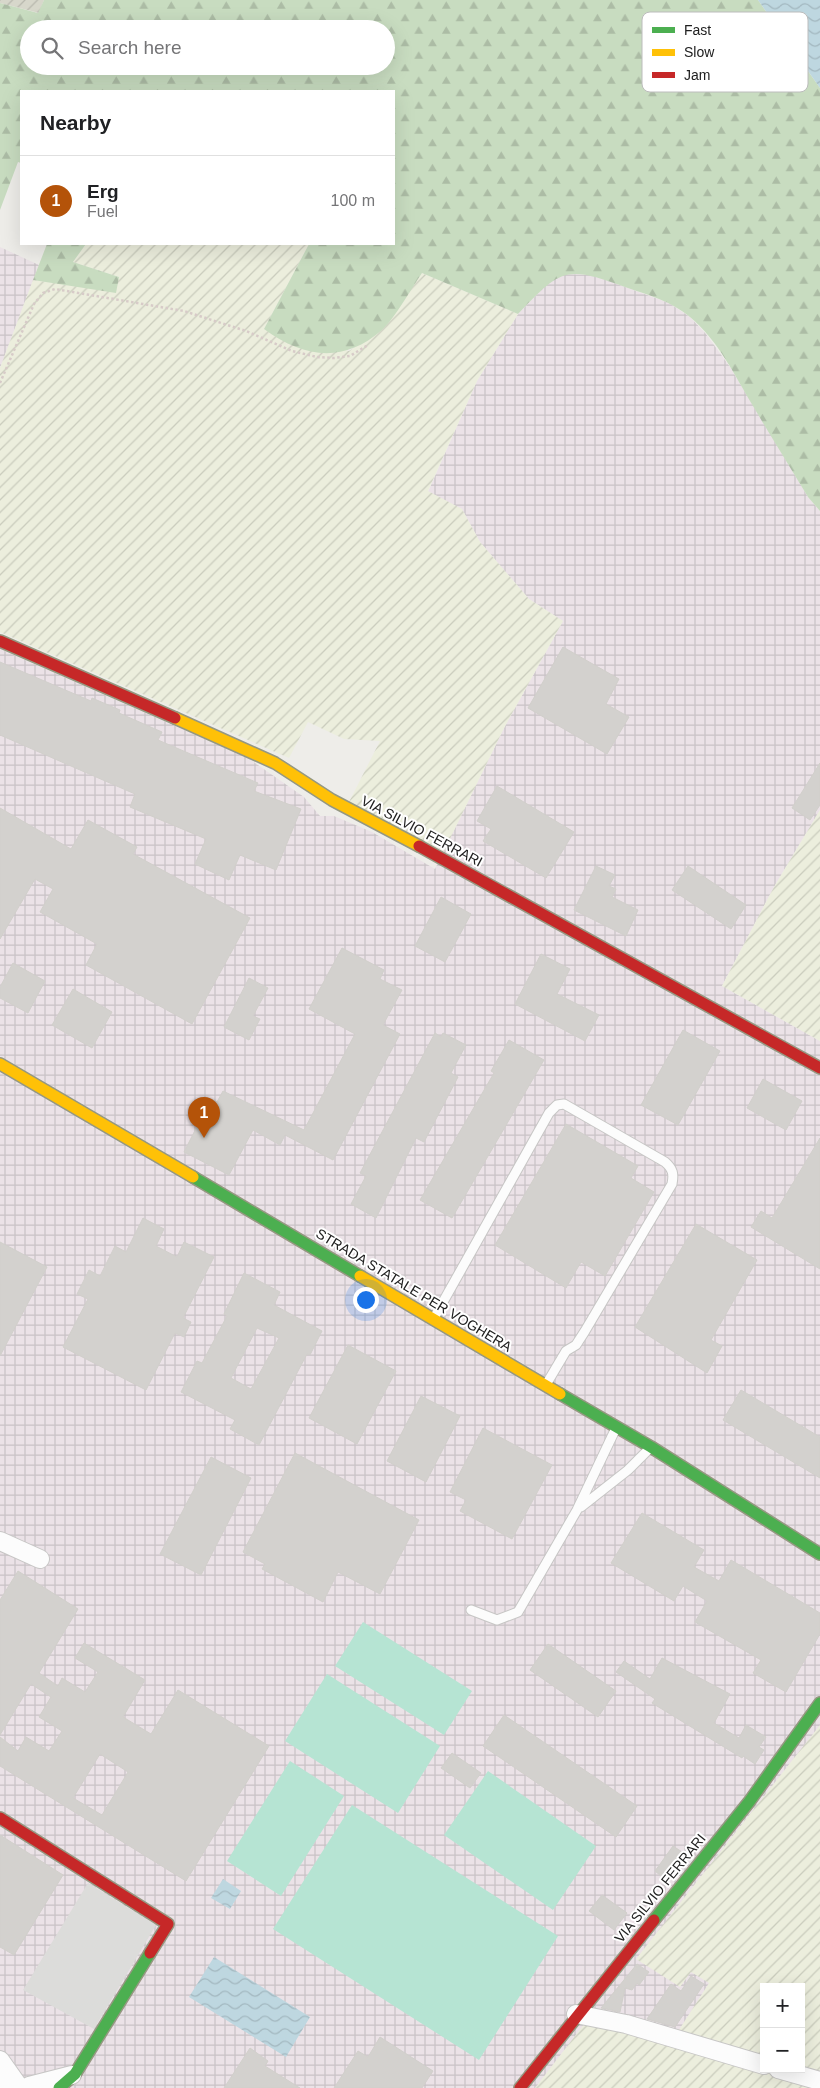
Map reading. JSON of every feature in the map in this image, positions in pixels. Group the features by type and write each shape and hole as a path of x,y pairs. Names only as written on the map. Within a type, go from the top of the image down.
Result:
{"street":[{"name":"VIA SILVIO FERRARI","path":"0,641 274,763 332,800 448,861 820,1068"},
{"name":"STRADA STATALE PER VOGHERA","path":"0,1064 546,1385 817,1550"},
{"path":"0,1540 40,1559"},
{"name":"VIA SILVIO FERRARI","path":"520,2088 576,2014 744,1809 820,1703"},
{"path":"0,1818 168,1924 75,2074 59,2088"},
{"path":"576,2014 626,2024 760,2064"},
{"path":"0,2060 18,2087"},
{"path":"792,2073 820,2081"},
{"path":"0,2080 18,2087 75,2074"}],"lane":[{"path":"434,1319 549,1113 557,1105 564,1104 665,1162 671,1167 674,1175 672,1184 585,1331 573,1348 566,1351 546,1385"},
{"path":"471,1610 497,1620 518,1612 577,1510 616,1428"},
{"path":"577,1510 628,1470 651,1448"}],"path":[{"path":"0,383 34,304 43,293 55,289 184,311 246,331 292,350 317,357 334,358 350,356 368,345"}],"shaded area":[{"path":"0,0 44,0 39,13 0,3"},
{"path":"0,247 39,265 0,368"},
{"path":"563,274 592,275 669,303 690,317 706,334 730,367 808,497 820,511 820,810 774,887 722,986 820,1041 820,2088 0,2088 0,649 248,758 304,797 320,816 334,816 372,832 435,869 504,728 563,621 529,599 480,542 462,509 428,492 477,381 518,314 547,284"},
{"path":"88,1883 156,1925 94,2029 23,1990"}],"green space":[{"path":"44,0 758,0 766,12 642,12 642,92 808,92 808,71 820,88 820,511 808,497 725,359 700,326 683,311 667,303 605,280 576,274 565,275 544,288 518,314 422,273 382,330 353,348 338,352 323,353 309,351 279,339 264,329 308,245 395,245 395,90 20,90 20,163 18,162 0,210 0,3 38,13"},
{"path":"47,245 85,245 73,262 119,277 116,293 33,280"},
{"path":"85,245 308,245 264,329 349,351 382,329 422,273 518,314 477,381 428,491 462,509 480,542 529,599 563,621 504,728 444,851 348,804 380,741 344,739 308,722 289,758 0,632 0,368 33,280 55,283 119,277 73,262"},
{"path":"820,810 820,1041 722,986 774,887"},
{"path":"363,1622 472,1691 444,1735 335,1666"},
{"path":"327,1674 440,1746 398,1813 285,1741"},
{"path":"820,1725 820,2078 805,2071 805,1983 760,1983 760,2059 677,2033 709,1983 691,1972 680,1987 636,1959"},
{"path":"290,1761 344,1796 281,1896 227,1861"},
{"path":"488,1771 596,1846 553,1910 444,1835"},
{"path":"352,1805 558,1936 479,2060 273,1929"},
{"path":"588,2019 760,2069 760,2073 775,2073 820,2086 820,2088 535,2088"}],"water":[{"path":"758,0 820,0 820,88 808,71 808,12 766,12"},
{"path":"223,1879 241,1891 230,1909 211,1898"},
{"path":"214,1957 310,2017 286,2057 189,1997"}],"building":[{"path":"563,647 619,679 606,704 629,717 607,754 528,708"},
{"path":"0,662 91,701 92,698 120,710 119,713 162,732 158,740 258,783 254,791 301,809 276,870 240,855 229,880 195,864 206,839 130,807 135,794 0,735"},
{"path":"820,763 820,805 810,820 792,808"},
{"path":"497,786 574,832 546,878 483,841 491,829 477,821"},
{"path":"0,808 71,849 88,820 137,847 133,854 250,918 192,1024 86,965 97,944 40,912 53,889 35,879 0,939"},
{"path":"596,866 615,875 609,886 616,889 612,897 638,910 626,936 574,910"},
{"path":"688,866 746,905 731,929 672,890"},
{"path":"441,897 471,914 445,962 415,946"},
{"path":"342,948 384,970 380,979 402,990 383,1025 400,1034 333,1160 285,1135 280,1145 253,1130 229,1175 184,1152 211,1099 217,1102 223,1091 304,1130 355,1034 309,1009"},
{"path":"541,954 570,969 557,994 599,1015 585,1041 515,1004"},
{"path":"13,963 45,981 28,1013 0,998 0,987"},
{"path":"249,978 268,988 253,1016 260,1019 249,1040 224,1027"},
{"path":"73,989 112,1012 92,1048 52,1025"},
{"path":"683,1030 720,1051 678,1125 641,1105"},
{"path":"435,1033 441,1037 443,1033 466,1045 451,1073 458,1077 424,1142 416,1138 376,1218 351,1204 366,1176 360,1173"},
{"path":"509,1040 544,1060 452,1218 420,1200 494,1073 491,1071"},
{"path":"763,1079 802,1101 786,1130 747,1108"},
{"path":"566,1124 638,1166 631,1178 654,1192 605,1276 581,1262 566,1288 495,1245"},
{"path":"820,1138 820,1269 751,1227 761,1211 772,1218"},
{"path":"143,1218 164,1229 156,1246 177,1257 184,1242 214,1257 183,1318 191,1322 184,1337 175,1333 146,1390 63,1347 88,1299 77,1294 89,1270 100,1276 115,1246 126,1252"},
{"path":"696,1224 757,1260 711,1340 722,1346 707,1373 635,1327"},
{"path":"0,1242 47,1267 0,1356"},
{"path":"244,1273 280,1292 274,1305 322,1331 310,1355 307,1354 259,1445 230,1429 235,1420 181,1392 197,1361 202,1363 227,1316 224,1314","holes":["257,1328 279,1338 251,1389 231,1378"]},
{"path":"348,1345 396,1371 357,1444 309,1418"},
{"path":"741,1390 820,1437 820,1478 723,1420"},
{"path":"421,1396 460,1416 426,1482 387,1461"},
{"path":"483,1428 552,1465 512,1539 460,1511 466,1500 450,1492"},
{"path":"295,1453 419,1520 380,1594 338,1572 323,1602 262,1569 265,1564 243,1552"},
{"path":"211,1457 251,1478 201,1575 160,1554"},
{"path":"642,1513 704,1550 694,1567 719,1581 731,1560 820,1613 820,1634 786,1692 753,1673 761,1660 695,1622 707,1601 683,1586 674,1601 611,1563"},
{"path":"18,1571 78,1609 39,1673 58,1686 62,1678 85,1692 98,1672 75,1658 84,1643 145,1680 123,1717 151,1734 178,1690 269,1746 186,1881 0,1766 0,1737 18,1751 26,1737 49,1751 62,1731 39,1717 51,1697 31,1684 0,1735 0,1600","holes":["100,1754 128,1772 102,1815 73,1798"]},
{"path":"548,1644 616,1691 598,1717 530,1670"},
{"path":"662,1658 730,1694 714,1723 739,1738 746,1725 766,1737 759,1747 764,1750 755,1764 652,1703 655,1699 616,1672 624,1661 650,1679"},
{"path":"504,1715 637,1806 616,1837 483,1746"},
{"path":"452,1753 481,1773 470,1788 441,1768"},
{"path":"0,1835 63,1875 14,1955 0,1947"},
{"path":"673,1846 685,1854 666,1880 655,1871"},
{"path":"602,1895 627,1913 614,1930 589,1911"},
{"path":"637,1964 649,1972 639,1985 637,1983 632,1990 625,1988 620,2012 601,2008"},
{"path":"691,1976 704,1984 675,2027 647,2019 671,1984 681,1991"},
{"path":"380,2037 433,2071 422,2088 334,2088 358,2051 368,2057"},
{"path":"250,2048 268,2061 265,2066 300,2088 224,2088"}],"traffic: fast":[{"path":"193,1177 360,1276"},
{"path":"560,1394 651,1447 820,1554"},
{"path":"654,1920 749,1802 820,1703"},
{"path":"59,2088 75,2074 150,1953"}],"traffic: slow":[{"path":"175,718 275,763 332,800 419,846"},
{"path":"0,1064 193,1177"},
{"path":"360,1276 560,1394"}],"traffic: jam":[{"path":"0,641 175,718"},
{"path":"419,846 820,1068"},
{"path":"0,1818 168,1924 150,1953"},
{"path":"520,2088 654,1920"}],"place":[{"name":"Erg","path":"204,1138"}]}
